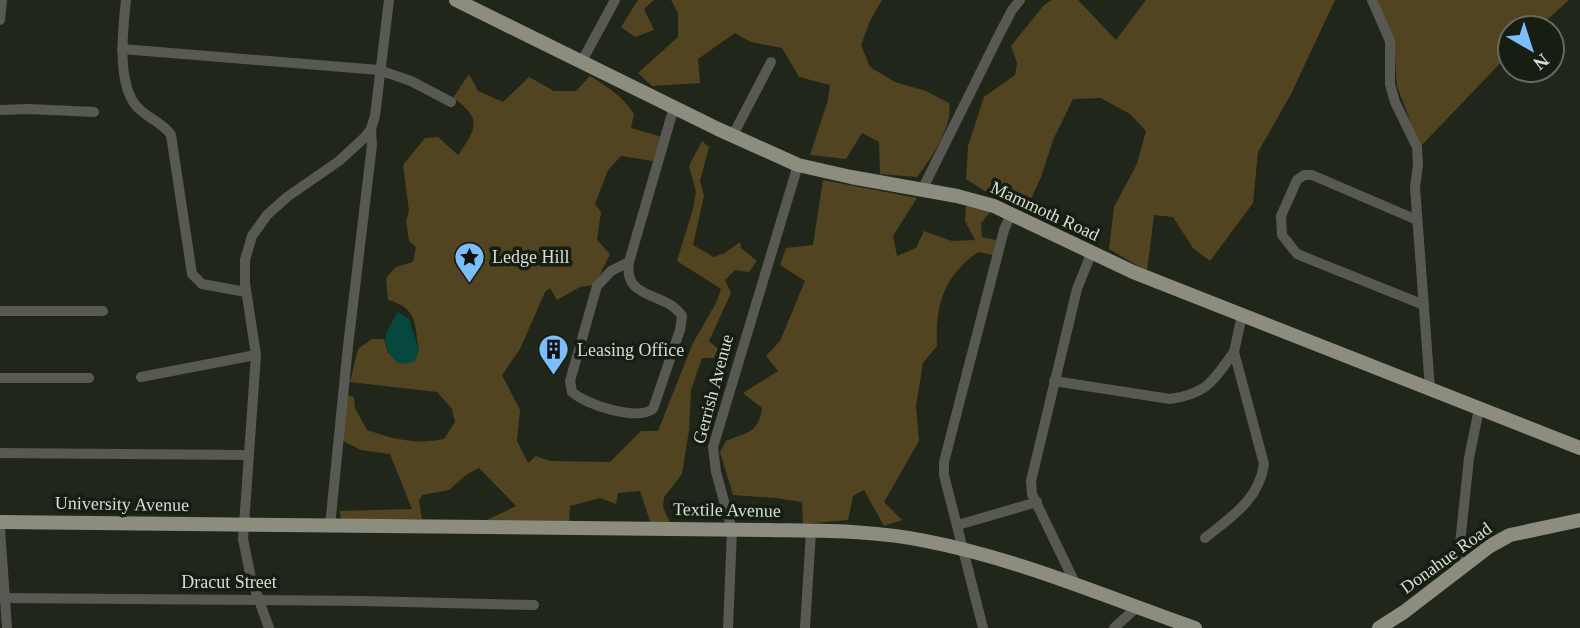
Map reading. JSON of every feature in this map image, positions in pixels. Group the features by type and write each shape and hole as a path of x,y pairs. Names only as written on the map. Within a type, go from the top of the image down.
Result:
{"main road":[{"name":"Mammoth Road","path":"456,0 798,165 973,200 1011,214 1091,254 1580,448"},
{"name":"Donahue Road","path":"1379,628 1404,612 1490,545 1510,535 1580,520"},
{"name":"University Avenue","path":"0,523 243,525"},
{"name":"Textile Avenue","path":"243,525 881,534 965,550 1021,565 1195,628"}],"street":[{"path":"0,20 2,0"},
{"path":"126,0 123,65 134,104 166,128 171,135 192,274 202,284 246,292"},
{"path":"330,526 346,359 372,145 371,128 375,116 389,0"},
{"path":"582,61 615,0"},
{"path":"922,190 1006,21 1020,0"},
{"path":"1372,0 1390,41 1390,84 1395,102 1417,147 1417,220 1430,389"},
{"path":"122,49 379,71 411,81 451,102"},
{"path":"733,135 771,62"},
{"path":"629,262 611,271 597,286 571,374 570,386 572,392 581,399 629,414 641,415 653,409 682,325 681,316 670,304 639,291 628,277 629,262 674,107"},
{"path":"0,110 94,112"},
{"path":"269,628 247,562 243,539 256,355 246,292 245,266 248,245 261,222 287,197 339,161 371,128"},
{"name":"Gerrish Avenue","path":"727,628 732,530 716,472 713,447 798,165"},
{"path":"1417,220 1312,175 1304,175 1297,180 1281,216 1282,235 1297,254 1424,306"},
{"path":"983,628 944,475 946,451 1004,230 1011,214"},
{"path":"1076,585 1032,494 1032,468 1077,289 1091,254"},
{"path":"0,311 103,311"},
{"path":"1054,381 1170,399 1188,396 1203,390 1213,381 1234,352 1242,315"},
{"path":"1205,538 1250,501 1263,473 1264,464 1234,352"},
{"path":"141,377 256,355"},
{"path":"0,378 89,378"},
{"path":"1457,572 1469,458 1479,409"},
{"path":"0,453 248,455"},
{"path":"958,525 1037,502"},
{"path":"0,529 2,598 7,628"},
{"path":"805,628 811,531"},
{"name":"Dracut Street","path":"2,598 534,605"},
{"path":"1114,628 1137,607"}],"shaded area":[{"path":"638,0 654,0 644,9 654,30 635,37 621,27"},
{"path":"671,0 882,0 861,45 870,67 895,82 926,91 949,103 948,121 940,142 917,177 880,174 879,142 862,133 846,159 810,155 828,100 830,85 799,77 782,48 751,42 735,33 698,59 700,83 652,86 638,73 678,37 678,13"},
{"path":"1052,0 1078,0 1116,40 1146,0 1335,0 1291,94 1258,152 1253,203 1210,261 1193,248 1173,217 1154,215 1147,271 1109,249 1114,207 1137,164 1146,131 1130,114 1101,98 1073,99 1053,140 1041,177 1026,209 999,200 966,179 968,146 984,97 1015,75 1017,63 1011,46 1044,5"},
{"path":"1375,0 1569,0 1554,14 1496,14 1496,68 1420,147 1397,86 1395,59"},
{"path":"469,74 478,91 503,102 529,77 554,91 576,91 590,76 614,92 630,108 634,114 631,128 662,137 653,161 621,156 608,170 595,204 601,212 597,240 610,254 595,285 580,287 557,300 550,288 545,292 520,349 502,375 520,410 517,441 528,463 536,456 550,461 610,462 641,431 658,431 693,343 721,289 677,261 696,192 689,166 702,141 709,147 700,181 704,196 693,245 714,257 740,242 741,248 757,261 749,272 735,270 725,280 731,293 709,341 718,349 714,358 702,358 691,390 689,430 682,474 664,497 663,507 671,525 652,527 640,491 618,493 616,504 600,498 570,506 569,525 487,520 516,506 479,468 449,490 422,495 419,501 422,519 341,519 340,511 412,509 390,454 361,450 343,441 347,395 354,397 355,408 367,430 395,438 414,441 444,439 455,422 452,409 437,392 350,382 358,349 372,339 384,339 388,353 419,350 413,318 405,308 388,300 386,278 396,267 413,262 416,247 409,241 406,221 409,211 403,165 425,138 438,137 458,155 474,124 469,112 453,98"},
{"path":"823,180 917,198 893,236 897,256 916,248 924,231 952,241 975,240 965,221 966,206 991,211 981,223 982,237 996,240 993,255 978,252 966,261 944,293 938,317 937,346 923,363 916,406 919,441 884,502 902,520 884,526 864,490 853,496 848,520 803,524 802,502 733,495 720,452 726,441 746,433 758,422 762,408 743,393 778,371 766,356 780,341 805,281 780,265 786,248 813,245"}],"water":[{"path":"398,312 409,319 419,350 415,361 406,364 396,362 386,342 387,331"}],"place":[{"name":"Ledge Hill","path":"469,284"},
{"name":"Leasing Office","path":"554,377"}]}
